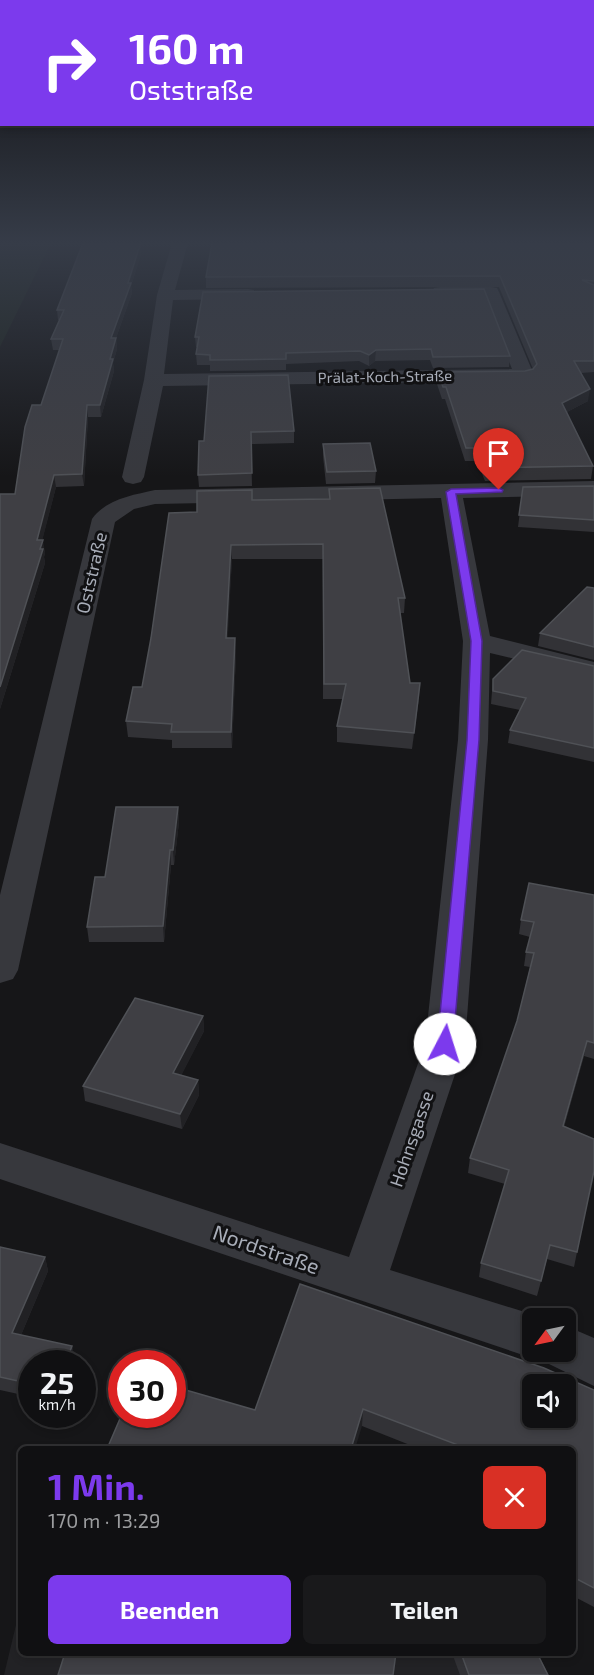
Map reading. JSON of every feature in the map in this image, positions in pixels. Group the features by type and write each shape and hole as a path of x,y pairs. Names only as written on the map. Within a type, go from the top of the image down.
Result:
{"street":[{"path":"133,477 154,380 162,321"},
{"name":"Prälat-Koch-Straße","path":"154,380 524,375 503,321"},
{"name":"Oststraße","path":"0,970 104,519 126,504 155,497 594,488"},
{"name":"Hohnsgasse","path":"363,1282 445,1044 473,740 477,641 451,492"},
{"path":"477,641 594,670"},
{"name":"Nordstraße","path":"0,1161 522,1333"},
{"path":"576,1353 594,1363"}],"shaded area":[{"path":"0,321 13,321 0,347"},
{"path":"18,1617 18,1656 454,1656 461,1675 4,1675"}],"building":[{"path":"59,321 117,321 111,338 116,338 110,359 113,359 100,405 87,405 82,474 54,475 37,540 43,540 40,549 43,549 0,687 0,494 15,494 25,427 32,405 41,405 63,339 51,339"},
{"path":"198,321 496,321 510,356 433,357 431,349 376,350 369,355 360,351 286,353 286,359 210,360 210,355 196,354 199,337 195,337"},
{"path":"519,321 594,321 594,361 574,361 590,389 562,403 593,466 486,468 479,448 466,448 446,387 443,387 438,372 525,371 533,369 537,364"},
{"path":"288,375 294,431 251,432 252,473 198,475 199,441 204,441 209,376"},
{"path":"370,443 376,471 327,472 323,444"},
{"path":"594,486 594,520 519,515 523,487"},
{"path":"380,488 405,598 398,598 410,683 420,683 414,733 337,726 346,684 324,684 323,544 231,545 226,638 235,638 231,732 171,732 172,724 126,721 133,687 142,687 169,513 197,512 197,491 252,490 252,500 330,499 329,489"},
{"path":"587,587 594,588 594,647 540,633"},
{"path":"522,650 594,666 594,748 510,730 526,698 493,691 493,679"},
{"path":"116,807 178,807 173,850 170,850 163,926 87,927 95,877 105,877"},
{"path":"529,883 594,895 594,1043 587,1041 563,1126 594,1139 594,1171 577,1252 550,1245 541,1281 481,1263 509,1170 470,1158 517,1021 534,953 526,952 534,922 521,920"},
{"path":"135,998 203,1016 173,1073 198,1080 180,1114 83,1086"},
{"path":"0,1247 45,1257 12,1333 72,1346 70,1350 18,1350 18,1381 0,1377"},
{"path":"300,1284 558,1374 522,1374 522,1428 576,1428 576,1382 594,1390 594,1588 576,1579 576,1446 461,1446 363,1409 352,1446 108,1446 116,1428 186,1428 186,1390 255,1410"},
{"path":"64,1656 396,1656 393,1675 58,1675"},
{"path":"462,1656 538,1656 548,1675 469,1675"}],"route":[{"path":"445,1044 473,740 477,641 451,492 499,490"}]}
